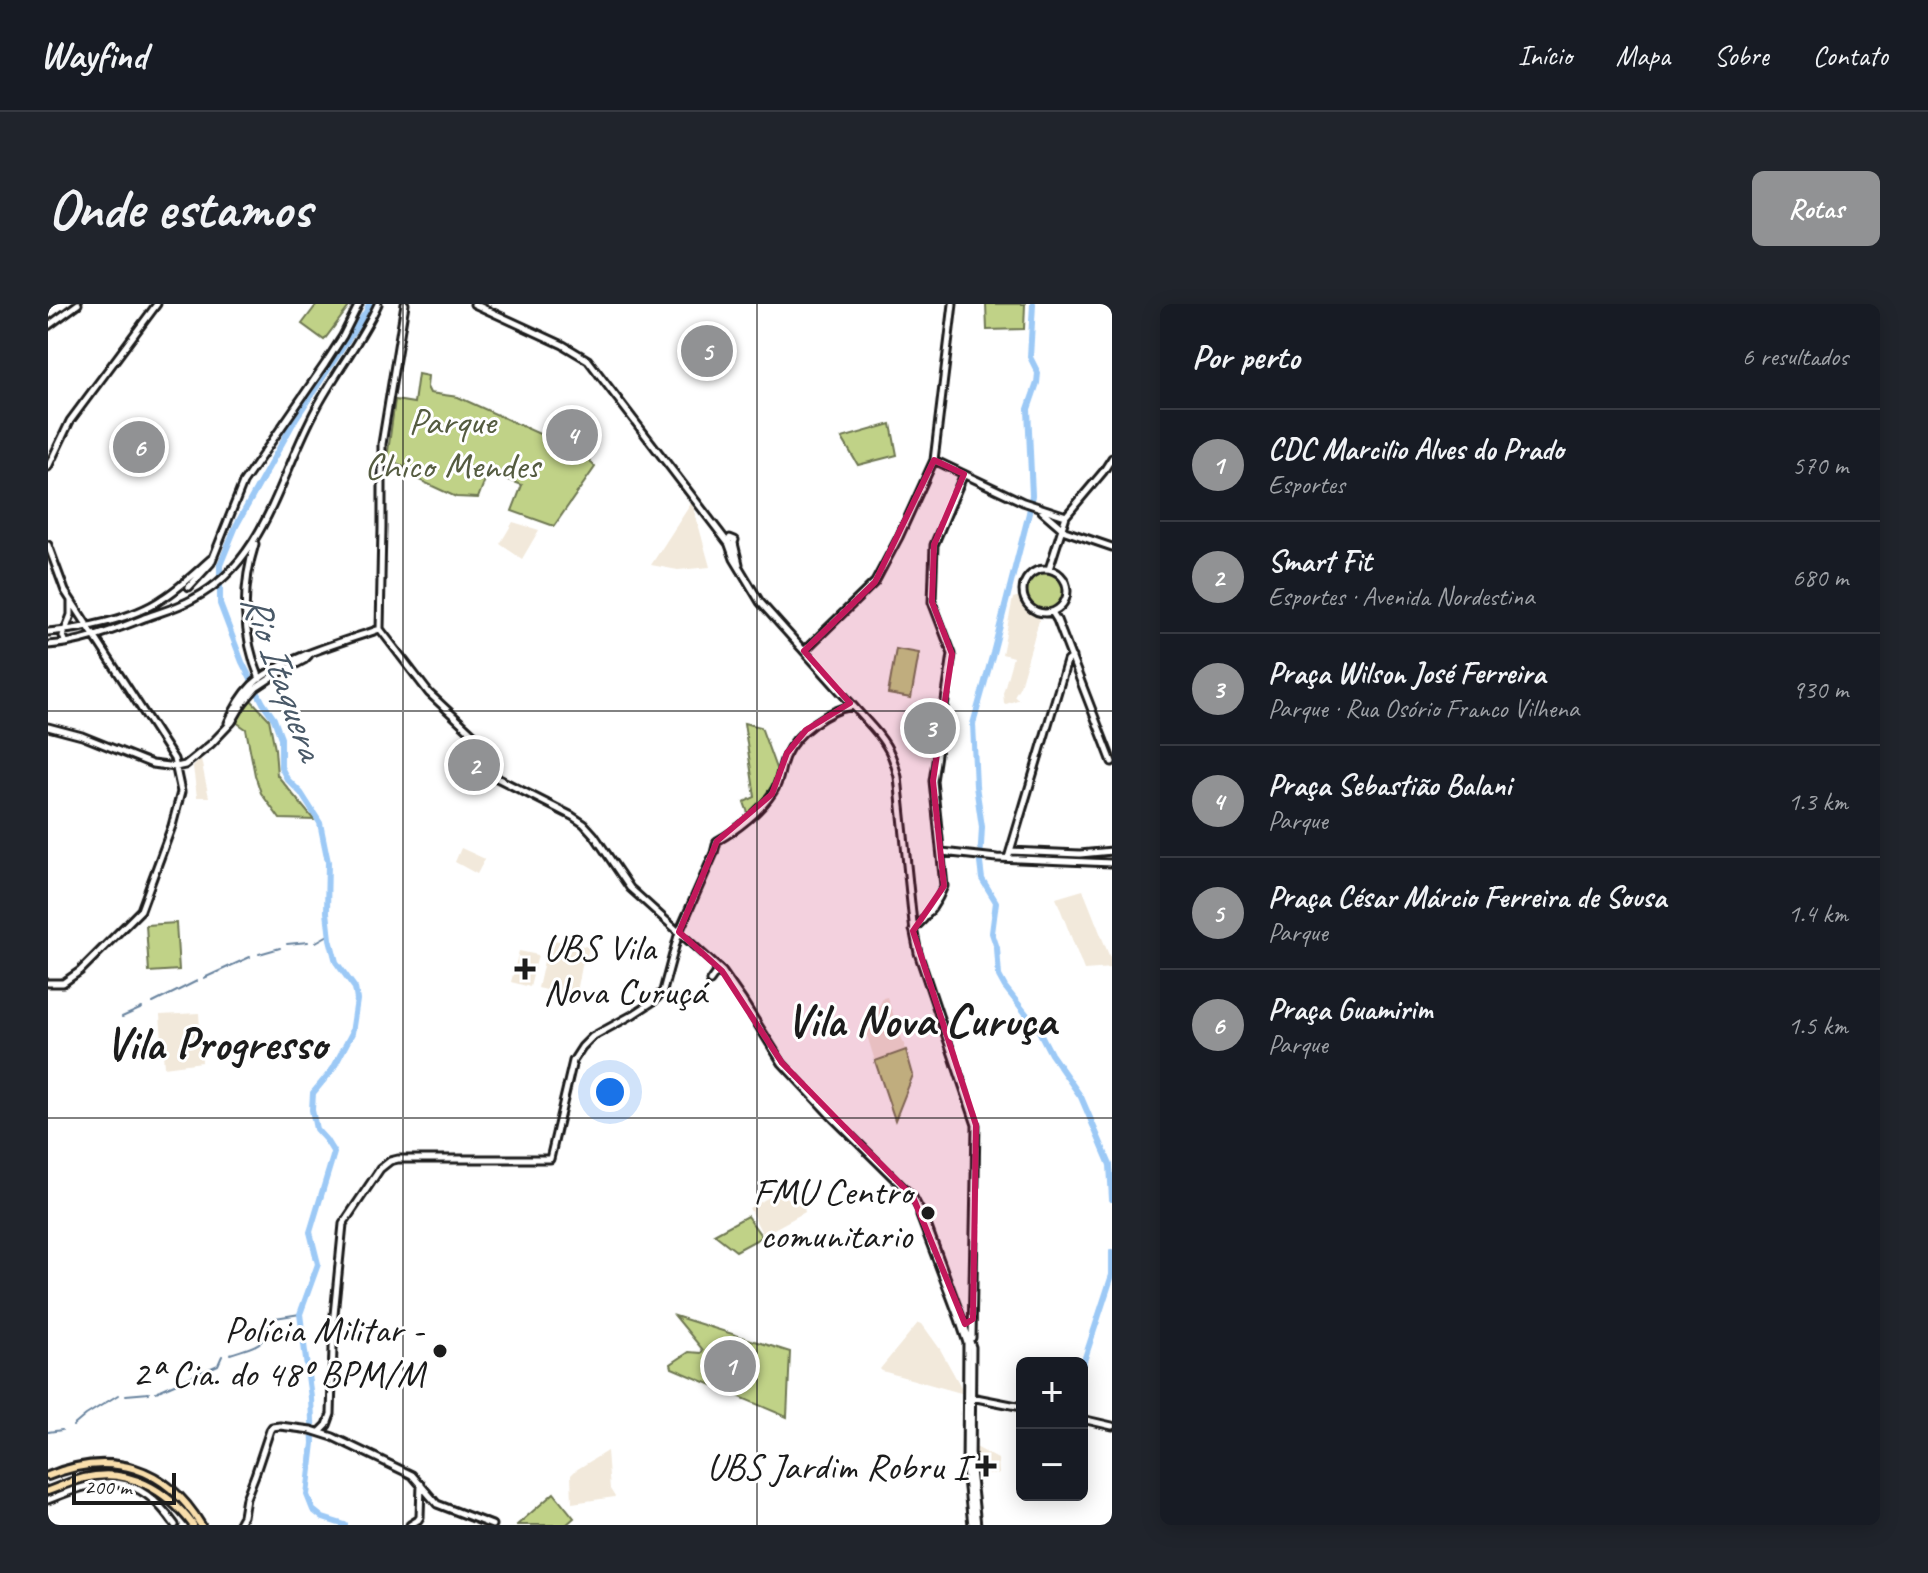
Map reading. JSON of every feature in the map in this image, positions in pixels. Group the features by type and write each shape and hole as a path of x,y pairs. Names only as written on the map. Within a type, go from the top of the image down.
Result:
{"main road":[{"path":"48,1476 85,1464 134,1467 177,1493 201,1525"},
{"path":"48,1491 92,1477 131,1479 164,1494 193,1525"}],"street":[{"path":"48,326 78,304"},
{"path":"48,467 70,421 157,304"},
{"path":"48,632 89,627 152,605 208,568 240,488 325,364 359,304"},
{"path":"259,682 248,629 245,595 246,576 256,540 316,408 354,349 378,304"},
{"path":"405,304 382,444 380,629 429,693 475,736 497,778 581,821 630,888 722,971 782,1063 913,1197 926,1222 972,1347"},
{"path":"474,304 563,345 588,360 719,533 730,543 760,602 888,745 898,777 918,953 976,1125 969,1397"},
{"path":"804,651 875,582 934,460 953,304"},
{"path":"1049,569 1064,519 1112,458"},
{"path":"934,460 1064,519"},
{"path":"913,930 943,889 933,781 952,654 932,602 934,545 964,474"},
{"path":"1040,509 1060,529 1112,547"},
{"path":"48,645 95,636 192,600 229,573 256,540"},
{"path":"48,545 71,600 174,759 180,781 180,801 141,910 71,978 59,984 48,983"},
{"path":"1057,620 1067,586 1062,577 1049,569 1037,570 1027,577 1022,588 1032,609 1044,613 1059,608"},
{"path":"188,584 192,600"},
{"path":"66,643 63,637 71,615 71,600"},
{"path":"1052,612 1112,762"},
{"path":"180,781 188,763 211,744 248,692 272,671 302,656 380,629"},
{"path":"104,653 102,643 106,632"},
{"path":"78,641 95,645 104,653"},
{"path":"259,682 309,655"},
{"path":"1008,858 1067,661 1072,657"},
{"path":"255,665 262,671 272,671"},
{"path":"333,1437 330,1419 334,1315 341,1230 380,1169 398,1159 550,1159 577,1054 592,1037 636,1013 660,995 679,932 717,841 740,825 772,794 787,753 806,730 831,712 853,706"},
{"path":"48,727 82,736 146,763 176,767 188,763"},
{"path":"1010,851 1080,854 1112,851"},
{"path":"941,852 1112,863"},
{"path":"710,981 722,971"},
{"path":"964,1325 973,1319"},
{"path":"964,1325 975,1525"},
{"path":"969,1397 1016,1406"},
{"path":"316,1432 330,1419"},
{"path":"1088,1420 1112,1425"},
{"path":"238,1525 271,1428 280,1426 333,1437 412,1475 437,1504 492,1525"},
{"path":"48,1500 89,1484 122,1484 153,1498 175,1525"},
{"path":"410,1525 420,1517 421,1484"}],"highlighted area":[{"path":"934,460 964,474 934,545 932,602 952,654 933,781 944,886 913,931 976,1125 973,1319 965,1324 913,1197 782,1063 722,971 679,932 717,841 772,794 787,753 806,730 850,703 804,651 875,582"}],"shaded area":[{"path":"692,502 710,567 678,570 651,565"},
{"path":"513,522 539,530 522,559 500,544"},
{"path":"1020,596 1025,607 1040,617 1020,686 1014,696 1020,699 1006,704 1003,693 1013,657 1002,654 1013,598"},
{"path":"201,759 209,797 197,797 193,767"},
{"path":"461,848 485,859 477,874 455,862"},
{"path":"1083,890 1112,968 1084,970 1056,898"},
{"path":"549,939 589,947 586,962 581,965 576,997 538,988"},
{"name":"UBS Vila Nova Curuçá","path":"519,951 538,955 530,987 511,982"},
{"path":"887,997 906,1050 875,1061 866,1032 883,998"},
{"path":"199,1013 202,1062 164,1067 160,1015"},
{"path":"777,1193 804,1208 805,1212 763,1235 749,1208"},
{"path":"918,1323 922,1324 940,1349 961,1387 961,1393 880,1369"},
{"name":"UBS Jardim Robru I","path":"974,1446 998,1459 999,1474 974,1473"},
{"path":"607,1451 610,1489 615,1497 572,1503 571,1475"}],"green space":[{"path":"317,304 351,304 324,340 302,324"},
{"path":"986,304 1025,304 1024,329 987,330"},
{"name":"Parque Chico Mendes","path":"418,374 428,376 430,393 458,397 584,454 595,467 554,526 512,511 522,485 488,472 478,498 456,497 417,479 419,474 387,459 395,400 414,403"},
{"path":"891,424 897,455 858,465 842,438"},
{"path":"1045,572 1059,577 1064,591 1059,605 1045,610 1031,605 1026,591 1031,577"},
{"path":"896,649 919,653 911,698 888,694"},
{"path":"251,700 269,719 277,775 314,820 280,819 261,793 246,729 236,722"},
{"path":"912,713 940,716 935,744 913,716"},
{"path":"744,723 761,727 778,774 767,795 748,813 744,802 755,797"},
{"path":"176,923 179,970 149,972 146,925"},
{"path":"906,1050 913,1075 895,1120 875,1061"},
{"path":"747,1216 762,1237 736,1251 714,1234"},
{"path":"675,1316 790,1352 787,1417 672,1368 671,1364 689,1352 701,1353 703,1350"},
{"path":"554,1493 574,1518 566,1525 517,1525"}],"waterway":[{"name":"Rio Itaquera","path":"345,1525 323,1518 313,1510 307,1495 313,1443 311,1398 300,1314 318,1264 310,1232 334,1153 316,1129 312,1110 313,1093 333,1069 352,1033 357,1000 355,988 336,962 330,939 328,862 320,823 281,767 281,738 274,719 242,662 220,604 220,565 236,526 296,418 369,304"},
{"path":"1033,304 1030,357 1038,373 1028,409 1032,495 973,724 976,786 982,827 980,863 982,879 996,902 992,933 997,948 999,976 1038,1029 1081,1097 1110,1165 1112,1199"},
{"path":"316,942 330,934"},
{"path":"287,944 308,942"},
{"path":"259,954 280,948"},
{"path":"204,978 250,957"},
{"path":"153,1003 197,981"},
{"path":"122,1017 142,1008"},
{"path":"1085,1357 1112,1275 1112,1252"},
{"path":"230,1354 258,1344 266,1335 269,1319 300,1314"},
{"path":"156,1392 218,1365 222,1356"},
{"path":"126,1395 149,1393"},
{"path":"73,1426 118,1395"},
{"path":"48,1432 62,1430"}],"place":[{"name":"Praça César Márcio Ferreira de Sousa","path":"707,351"},
{"name":"Praça Sebastião Balani","path":"572,435"},
{"name":"Praça Guamirim","path":"139,447"},
{"name":"Praça Wilson José Ferreira","path":"930,728"},
{"name":"Smart Fit","path":"474,765"},
{"name":"UBS Vila Nova Curuçá","path":"525,969"},
{"name":"FMU Centro comunitario","path":"928,1213"},
{"name":"Polícia Militar - 2ª Cia. do 48º BPM/M","path":"440,1351"},
{"name":"CDC Marcilio Alves do Prado","path":"730,1366"},
{"name":"UBS Jardim Robru I","path":"986,1466"}],"district":[{"name":"Vila Nova Curuça","path":"921,1021"},
{"name":"Vila Progresso","path":"216,1044"}]}
